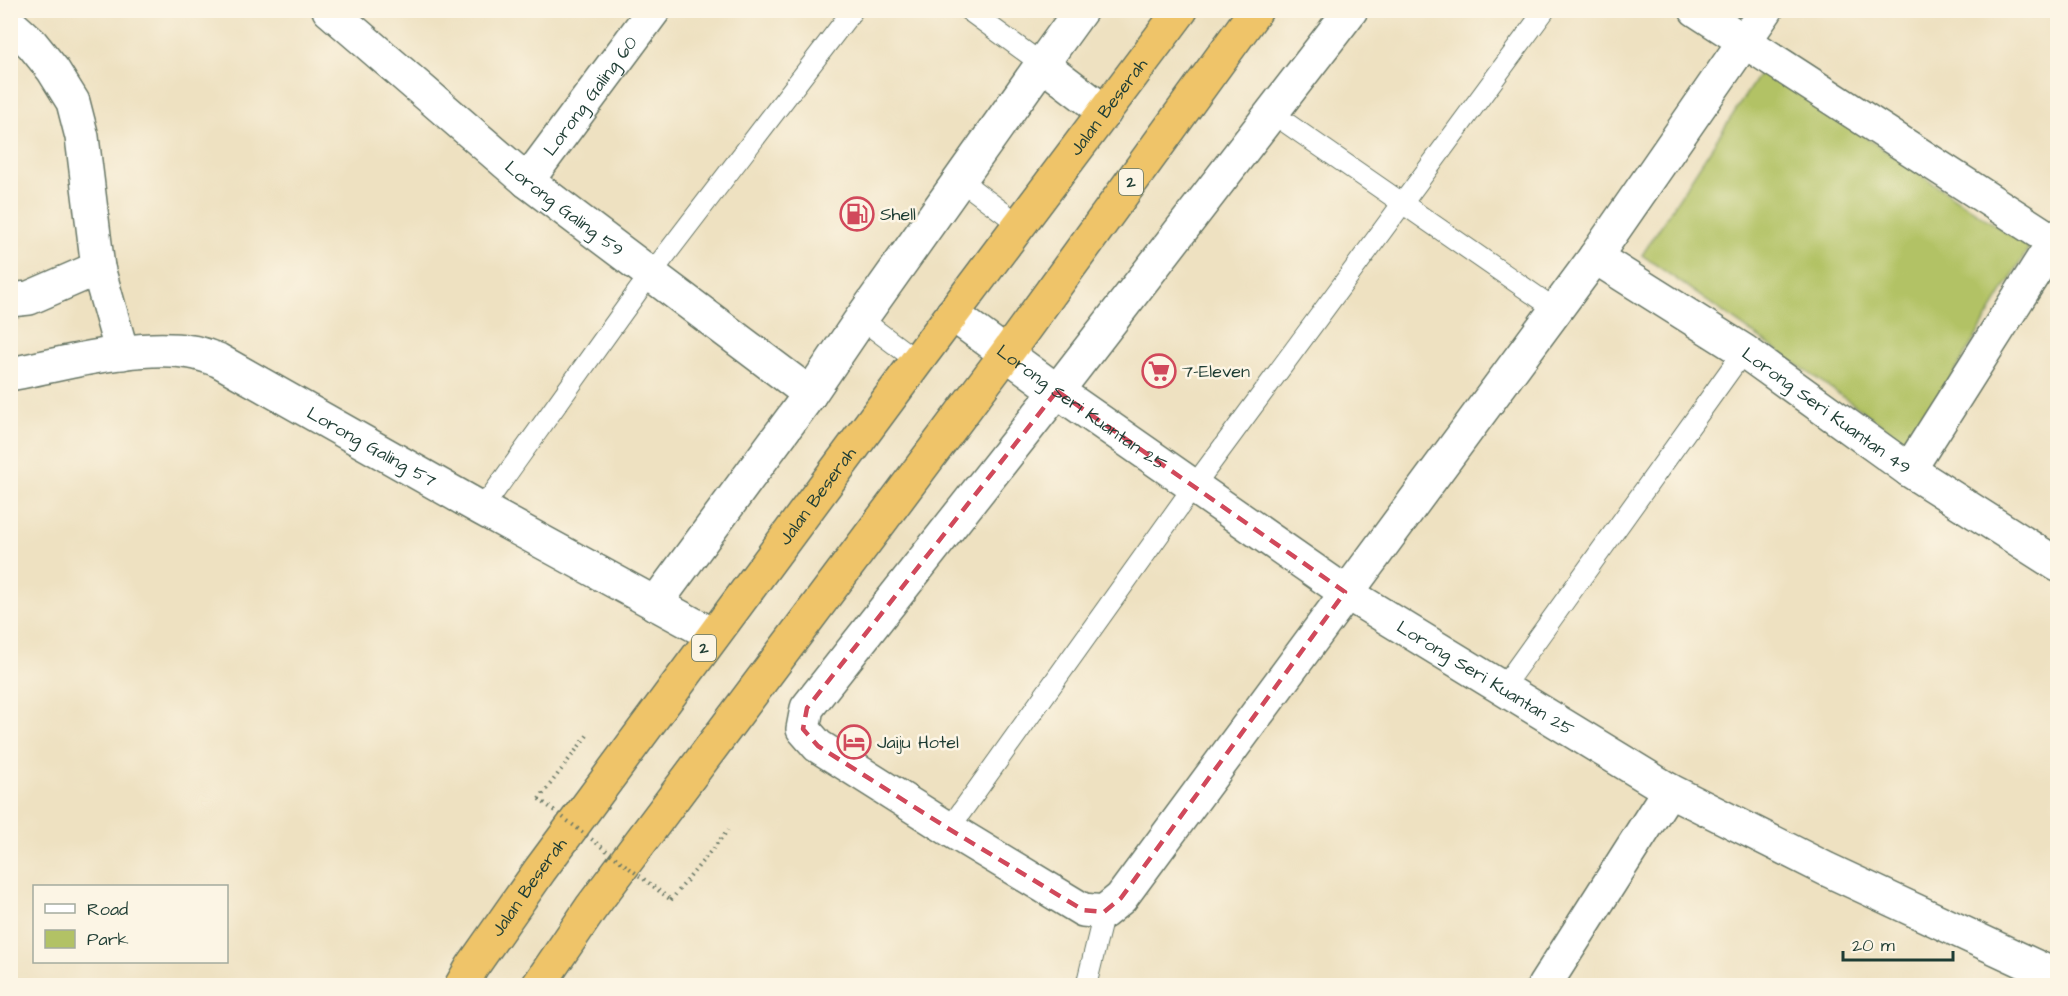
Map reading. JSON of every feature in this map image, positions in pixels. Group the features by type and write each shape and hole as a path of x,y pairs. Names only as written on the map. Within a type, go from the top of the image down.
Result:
{"highway":[{"name":"Jalan Beserah","path":"461,986 540,870 713,635 1180,10"},
{"name":"2","path":"538,986 598,898 1006,354 1256,10"}],"street":[{"name":"Lorong Galing 59","path":"329,10 527,181 810,394"},
{"name":"Lorong Galing 60","path":"527,181 654,10"},
{"path":"655,604 810,394 1081,10"},
{"path":"1351,10 1057,391 807,708 803,729 818,746 949,830 1083,910 1104,912 1121,898 1595,257 1766,10"},
{"path":"1696,10 2055,238 1910,470"},
{"path":"10,24 32,44 53,70 73,102 82,137 98,268 122,353"},
{"path":"1042,64 1105,112"},
{"name":"Lorong Seri Kuantan 49","path":"1595,257 1744,351 1910,470 2058,565"},
{"path":"10,300 29,298 98,268"},
{"name":"Lorong Seri Kuantan 25","path":"952,314 1057,391 1346,592 1669,790 1826,869 2058,976"},
{"name":"Lorong Galing 57","path":"10,374 122,353 165,349 192,352 218,360 482,509 713,635"},
{"path":"1544,986 1669,790"}],"lane":[{"path":"482,509 652,274 853,10"},
{"path":"968,10 1042,64"},
{"path":"949,830 1194,486 1545,10"},
{"path":"1272,113 1556,309"},
{"path":"960,180 1020,225"},
{"path":"861,319 917,361"},
{"path":"1503,687 1744,351"},
{"path":"1086,986 1104,912"}],"path":[{"path":"590,733 539,799 671,900 728,830"}],"highlighted area":[{"path":"1057,391 1345,592 1121,898 1104,912 1083,910 949,829 818,746 803,729 807,708"}],"green space":[{"path":"1763,68 2029,248 1911,445 1642,255"}],"place":[{"name":"Shell","path":"857,214"},
{"name":"7-Eleven","path":"1159,371"},
{"name":"Jaiju Hotel","path":"854,742"}]}
